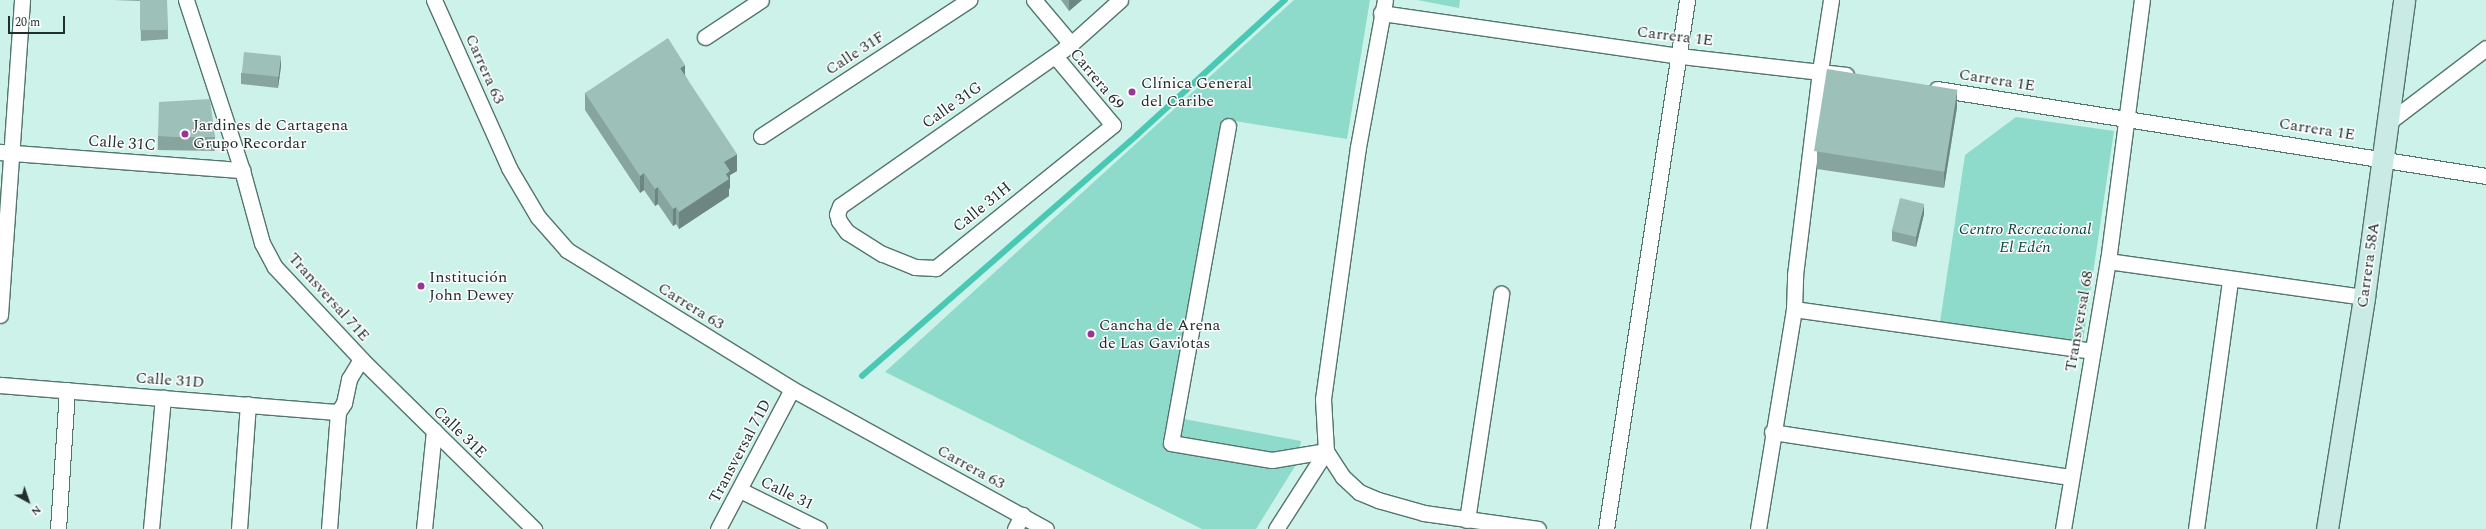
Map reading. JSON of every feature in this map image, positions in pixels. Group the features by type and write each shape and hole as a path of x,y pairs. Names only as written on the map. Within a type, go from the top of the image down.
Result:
{"street":[{"path":"0,315 6,153 22,0"},
{"name":"Transversal 71E","path":"186,0 242,170 262,243 275,266 362,359 349,379 344,403 338,412 329,529"},
{"name":"Carrera 63","path":"434,0 509,168 538,217 567,250 792,389 1046,529"},
{"path":"705,37 761,0"},
{"name":"Calle 31F","path":"761,136 969,0"},
{"name":"Carrera 69","path":"1034,0 1071,44"},
{"name":"Calle 31G","path":"863,243 847,232 839,221 837,214 840,206 1071,44 1120,0"},
{"path":"1606,529 1680,56 1687,0"},
{"path":"1758,529 1772,432 1794,309 1820,71 1831,0"},
{"name":"Transversal 68","path":"2062,529 2091,351 2108,261 2142,0"},
{"name":"Carrera 58A","path":"2327,529 2364,297 2389,122 2404,0"},
{"path":"1383,7 1358,147 1323,399 1326,451 1343,477 1359,492 1394,506 1467,520 1538,529"},
{"name":"Carrera 1E","path":"1383,7 1680,56 1820,71 1859,77"},
{"path":"2389,122 2486,48"},
{"name":"Carrera 69","path":"1054,56 1113,125"},
{"name":"Carrera 1E","path":"1922,86 2384,158 2486,176"},
{"name":"Calle 31H","path":"863,243 882,254 915,267 936,268 1113,125"},
{"path":"1228,126 1171,444 1272,460 1326,451"},
{"name":"Calle 31C","path":"6,153 242,170"},
{"path":"2108,261 2230,280 2364,297"},
{"path":"2196,529 2230,280"},
{"path":"1467,520 1501,294"},
{"path":"1794,309 2091,351"},
{"name":"Calle 31E","path":"362,359 534,529"},
{"name":"Calle 31D","path":"0,385 338,412"},
{"name":"Transversal 71D","path":"718,529 740,490 792,389"},
{"path":"58,529 67,390"},
{"path":"151,529 163,398"},
{"path":"239,529 248,404"},
{"path":"424,529 434,431"},
{"path":"1772,432 2071,477"},
{"path":"1276,529 1326,451"},
{"name":"Calle 31","path":"740,490 819,529"},
{"path":"1015,529 1022,515"}],"green space":[{"path":"1294,0 1370,0 1347,139 1222,119 1168,416 1301,441 1297,463 1256,529 1202,529 885,372"},
{"path":"1417,0 1460,0 1459,8"},
{"name":"Centro Recreacional El Edén","path":"2016,117 2114,131 2083,341 1940,322 1965,155"}],"building":[{"path":"140,0 167,0 167,30 140,30"},
{"path":"668,38 685,65 680,68 737,154 724,162 730,171 726,174 729,179 679,212 676,207 673,209 658,187 655,189 644,173 640,176 585,93"},
{"path":"244,52 281,56 279,77 242,73"},
{"path":"1827,69 1957,90 1944,172 1814,151"},
{"path":"210,99 215,137 158,136 159,102"},
{"path":"1900,198 1924,204 1916,237 1892,231"}],"waterway":[{"path":"862,376 1137,135 1285,0"}],"place":[{"name":"Clínica General del Caribe","path":"1132,92"},
{"name":"Jardines de Cartagena Grupo Recordar","path":"185,134"},
{"name":"Institución John Dewey","path":"421,286"},
{"name":"Cancha de Arena de Las Gaviotas","path":"1091,334"}]}
